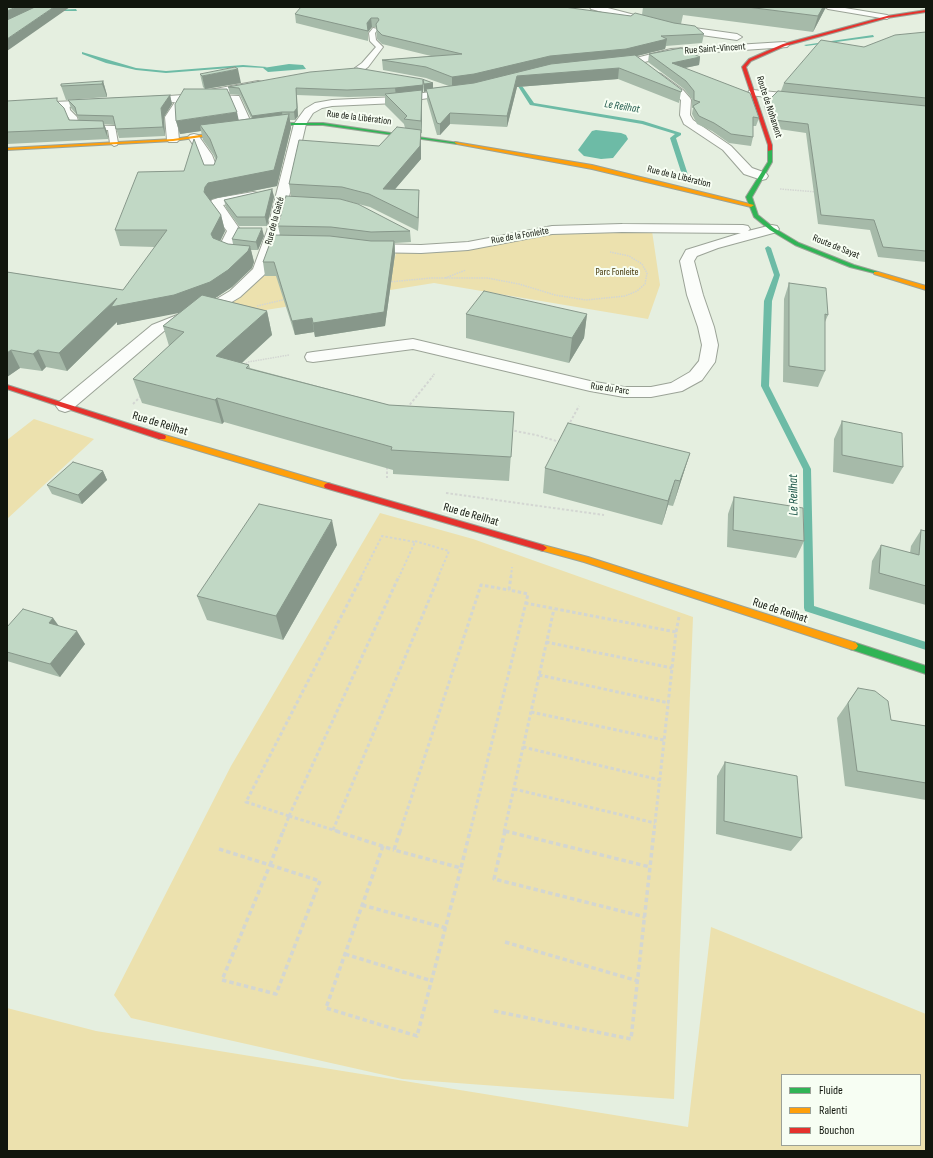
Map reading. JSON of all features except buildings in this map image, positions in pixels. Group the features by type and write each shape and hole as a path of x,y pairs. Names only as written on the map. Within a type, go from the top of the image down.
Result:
{"street":[{"path":"594,7 673,28 722,36 766,39 784,45"},
{"path":"621,14 634,7"},
{"name":"Route de Nohanent","path":"887,17 909,7"},
{"name":"Route de Nohanent","path":"751,205 749,196 770,162 770,145 744,67 750,60 784,45 887,17 926,11"},
{"name":"Rue Saint-Vincent","path":"603,66 637,61 671,52 784,45"},
{"path":"637,61 679,92 686,100 685,115 692,127 707,134 727,148 742,166 759,180"},
{"path":"354,71 374,73"},
{"path":"173,140 171,117 183,98 272,81"},
{"path":"434,85 449,92"},
{"path":"300,124 309,111 319,105 351,101 396,100 468,90"},
{"path":"753,93 812,99"},
{"path":"129,102 183,98 235,98 248,129"},
{"path":"7,107 113,102"},
{"name":"Rue de la Libération","path":"7,149 173,140 283,124 341,126 448,141 592,167 672,185 728,201 751,205"},
{"name":"Rue de la Gaité","path":"65,406 158,328 220,302 234,294 260,271 270,244 300,124"},
{"path":"194,137 206,155 213,173 213,177"},
{"path":"234,231 216,207 217,203 282,195 296,202"},
{"name":"Route de Sayat","path":"751,205 756,216 772,229 797,244 852,266 926,288"},
{"name":"Rue de la Fonleite","path":"348,246 372,249 418,243 468,246 552,230 622,228 772,229"},
{"name":"Rue du Parc","path":"312,357 414,344 590,386 624,392 651,392 676,387 696,376 706,362 710,345 706,327 695,295 687,261 691,253 713,245 772,229"},
{"path":"234,231 254,231 270,244"},
{"path":"234,231 224,251 232,255 270,244 286,243"},
{"name":"Rue de Reilhat","path":"7,387 145,432 515,541 585,559 926,670"}],"lane":[{"path":"828,7 887,17"},
{"path":"354,71 365,66 380,47 373,41 372,33 375,29"},
{"path":"66,105 66,111 73,117 76,127 112,128 114,143"}],"path":[{"path":"759,180 778,188 824,193"},
{"path":"387,283 445,278 487,278 519,284 555,295 586,300 625,296 637,291 645,284 647,273 642,264 629,256 606,251"},
{"path":"445,278 469,269"},
{"path":"251,308 292,298"},
{"path":"403,414 451,352"},
{"path":"242,367 248,362 303,353 312,357"},
{"path":"567,428 590,386"},
{"path":"128,408 145,392"},
{"path":"505,430 536,435 567,444"},
{"path":"386,484 387,462"},
{"path":"441,492 604,515"},
{"path":"333,830 449,551 415,542 382,536 246,802 394,850 462,868"},
{"path":"508,590 515,541"},
{"path":"219,849 270,865 320,881 276,994 222,980 270,865 289,816 415,542"},
{"path":"383,846 326,1008 417,1036 462,868 528,594 482,585 394,850"},
{"path":"494,1011 631,1039 676,632 525,603"},
{"path":"554,609 494,879 645,917"},
{"path":"546,642 672,668"},
{"path":"539,675 669,703"},
{"path":"531,712 664,740"},
{"path":"523,747 660,780"},
{"path":"514,788 656,823"},
{"path":"504,830 650,867"},
{"path":"362,904 446,928"},
{"path":"505,942 638,981"},
{"path":"345,954 432,981"}],"green space":[{"name":"Parc Fonleite","path":"652,231 660,285 648,319 434,283 216,318 224,307 261,276 317,276 395,257 396,253 422,252 553,232"},
{"path":"34,419 94,439 7,519 7,440"},
{"path":"380,513 473,539 693,617 674,1099 402,1079 131,1018 114,995 231,766"},
{"path":"711,927 926,1014 926,1151 7,1151 7,1008 96,1031 688,1127"}],"water":[{"path":"289,64 303,65 306,69 268,72 263,68"},
{"path":"596,130 621,133 626,135 628,139 613,158 601,159 584,156 578,150 592,131"}],"waterway":[{"path":"52,11 76,10"},
{"path":"806,45 873,36"},
{"path":"84,53 108,62 136,69 166,72 243,66 265,67"},
{"name":"Le Reilhat","path":"518,84 532,104 643,123 679,134 673,138 687,181"},
{"name":"Le Reilhat","path":"768,248 777,275 768,301 765,386 807,469 809,608 926,646"}],"traffic: fast":[{"path":"207,135 283,124 323,124 457,143"},
{"path":"770,150 770,162 749,197 756,216 772,229 797,244 852,266 876,273"},
{"path":"853,646 926,670"}],"traffic: slow":[{"path":"7,149 173,140 207,135"},
{"path":"457,143 592,167 751,205"},
{"path":"876,273 926,288"},
{"path":"162,437 328,486"},
{"path":"543,548 585,559 853,646"}],"traffic: jam":[{"path":"770,150 770,145 744,67 750,60 784,45 887,17 926,11"},
{"path":"7,387 162,437"},
{"path":"328,486 543,548"}]}
